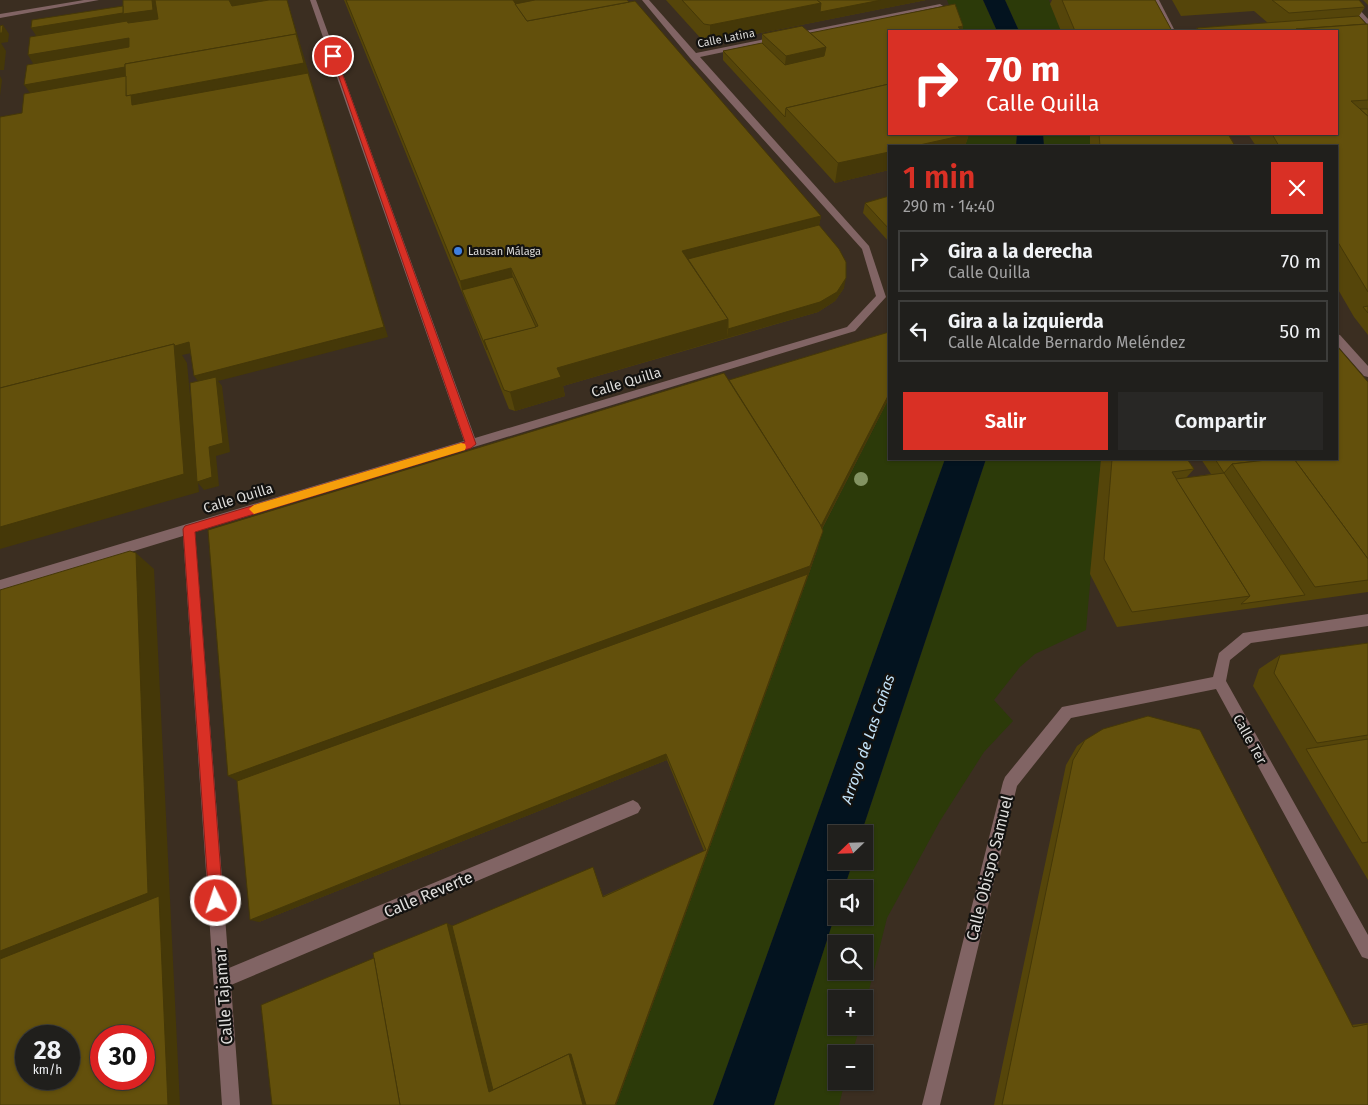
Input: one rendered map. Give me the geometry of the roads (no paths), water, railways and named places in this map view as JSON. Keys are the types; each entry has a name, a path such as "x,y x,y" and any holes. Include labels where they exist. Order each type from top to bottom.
{"street":[{"path":"0,16 96,0"},
{"path":"313,0 471,444"},
{"name":"Calle Quilla","path":"0,586 852,329 881,297 866,248 645,0"},
{"path":"1156,0 1171,30"},
{"path":"1347,0 1368,23"},
{"name":"Calle Latina","path":"693,56 940,6"},
{"path":"1338,339 1368,373"},
{"name":"Calle Tajamar","path":"189,529 231,1105"},
{"path":"1219,682 1224,657 1248,637 1368,620"},
{"name":"Calle Ter","path":"1219,682 1368,951"},
{"name":"Calle Obispo Samuel","path":"931,1105 1010,782 1067,712 1219,682"},
{"name":"Calle Reverte","path":"222,980 633,808"}],"water":[{"path":"983,0 1005,0 1019,30 997,30"},
{"path":"1017,135 1043,135 1044,145 1016,145"},
{"name":"Arroyo de Las Cañas","path":"945,460 986,460 864,825 828,825 828,870 850,870 847,880 828,880 828,925 832,925 774,1105 713,1105"}],"place":[{"name":"Lausan Málaga","path":"458,251"}]}
